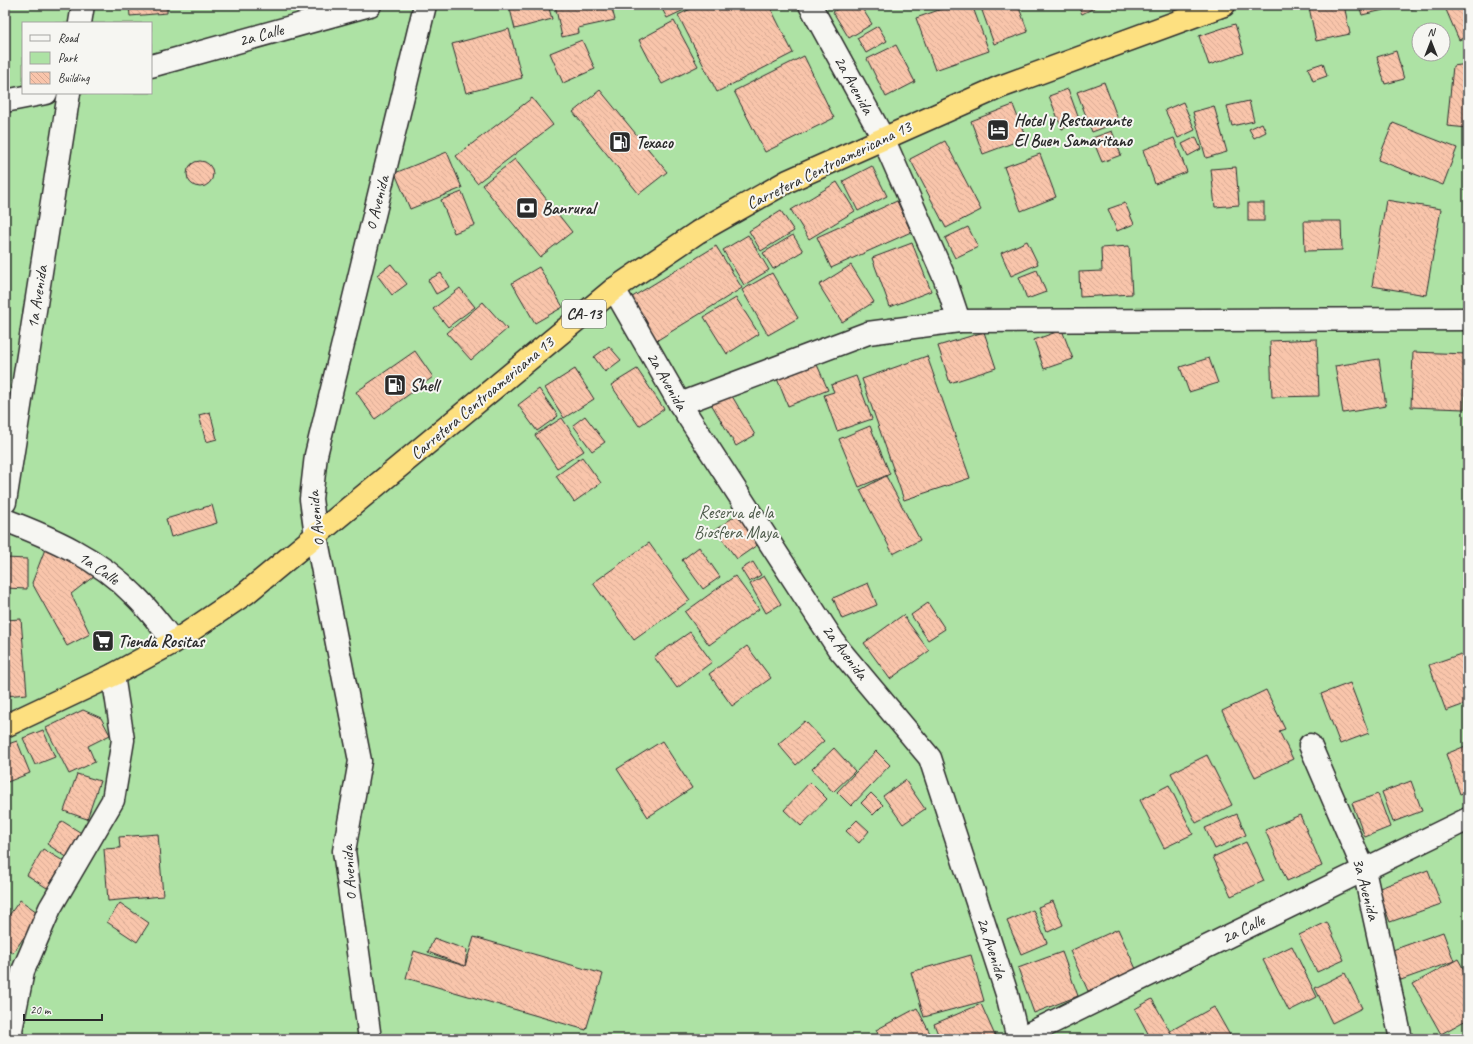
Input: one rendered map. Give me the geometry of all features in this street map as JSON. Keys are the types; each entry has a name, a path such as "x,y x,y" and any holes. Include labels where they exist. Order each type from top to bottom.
{"highway":[{"name":"Carretera Centroamericana 13","path":"5,726 113,675 174,642 245,594 614,289 698,232 788,181 1000,87 1224,5"}],"street":[{"path":"80,22 83,5"},
{"name":"2a Calle","path":"152,66 370,5"},
{"name":"0 Avenida","path":"370,1039 344,851 360,761 316,536 311,499 316,455 425,5"},
{"name":"2a Avenida","path":"810,5 883,138 945,279 959,321"},
{"path":"5,101 41,94"},
{"name":"1a Avenida","path":"5,502 69,94"},
{"name":"2a Avenida","path":"614,289 680,404 838,648 930,758 1007,994 1018,1039"},
{"path":"680,404 868,333 959,321 1468,318"},
{"name":"1a Calle","path":"5,520 47,537 85,556 114,576 135,595 174,642"},
{"path":"12,1039 11,1030 23,971 46,915 113,800 123,740 113,675"},
{"name":"3a Avenida","path":"1310,745 1364,870 1401,1039"},
{"name":"2a Calle","path":"1018,1039 1468,819"}],"green space":[{"name":"Reserva de la Biosfera Maya","path":"5,5 1468,5 1468,1039 5,1039"}],"building":[{"path":"129,5 167,5 167,13 130,16"},
{"path":"509,5 548,5 552,19 515,29"},
{"path":"555,5 577,5 578,8 591,5 611,5 615,20 578,28 579,33 562,37"},
{"path":"660,5 686,5 688,8 667,18"},
{"path":"699,5 769,5 793,53 717,92 678,15"},
{"path":"844,5 860,5 872,24 849,38 833,12"},
{"path":"953,5 972,5 989,51 935,70 916,18"},
{"path":"980,5 1018,5 1028,32 994,44"},
{"path":"1077,5 1100,5 1082,14"},
{"path":"1321,5 1344,5 1350,34 1316,41 1309,7"},
{"path":"1359,5 1391,5 1392,8 1362,15"},
{"path":"1410,5 1426,5 1411,9"},
{"path":"1444,5 1468,5 1468,36 1459,40"},
{"path":"674,21 698,66 662,84 639,40"},
{"path":"1235,24 1244,53 1209,65 1199,36"},
{"path":"878,26 887,41 866,53 857,38"},
{"path":"509,29 522,78 466,93 452,44"},
{"path":"582,40 595,69 563,83 550,53"},
{"path":"896,45 915,82 886,97 867,59"},
{"path":"1396,51 1404,79 1385,84 1377,57"},
{"path":"804,56 834,118 765,152 734,91"},
{"path":"1323,63 1327,76 1313,81 1308,68"},
{"path":"1468,64 1468,128 1447,126 1453,66"},
{"path":"1104,82 1119,122 1092,132 1077,92"},
{"path":"1068,89 1080,122 1062,129 1049,96"},
{"name":"Texaco","path":"600,90 667,172 639,194 573,112"},
{"path":"532,98 553,125 477,183 456,156"},
{"path":"1249,101 1254,121 1232,126 1227,106"},
{"path":"1183,102 1195,130 1178,138 1165,110"},
{"name":"Hotel y Restaurante El Buen Samaritano","path":"1013,105 1026,138 983,154 971,121"},
{"path":"1214,106 1227,152 1206,158 1193,112"},
{"path":"1262,123 1266,132 1254,138 1249,129"},
{"path":"1393,123 1457,148 1443,185 1378,160"},
{"path":"1112,131 1121,155 1102,162 1092,138"},
{"path":"1196,137 1201,149 1188,156 1182,144"},
{"path":"1174,138 1187,172 1155,184 1143,150"},
{"path":"945,141 981,210 946,228 910,159"},
{"path":"447,152 462,188 410,209 395,173"},
{"path":"1040,154 1056,197 1021,211 1004,167"},
{"name":"Banrural","path":"515,159 572,232 540,257 482,185"},
{"path":"200,161 209,165 213,174 209,183 200,187 191,183 187,174 191,165"},
{"path":"872,166 887,196 858,211 843,181"},
{"path":"1236,167 1239,205 1215,207 1211,169"},
{"path":"837,182 855,211 809,239 791,210"},
{"path":"462,192 475,225 454,233 441,200"},
{"path":"1386,200 1441,209 1426,295 1372,286"},
{"path":"897,201 911,232 831,268 817,237"},
{"path":"1125,203 1134,224 1117,231 1108,209"},
{"path":"1248,203 1264,203 1264,221 1248,221"},
{"path":"781,211 794,231 761,251 749,231"},
{"path":"1304,221 1341,221 1342,250 1305,251"},
{"path":"968,227 978,247 955,258 945,238"},
{"path":"748,235 769,270 744,285 723,250"},
{"path":"793,235 803,251 773,269 763,253"},
{"path":"1027,241 1038,264 1011,276 1001,253"},
{"path":"912,243 931,291 890,307 872,258"},
{"path":"716,246 742,288 656,341 629,299"},
{"path":"1129,246 1132,294 1080,297 1079,272 1102,271 1101,248"},
{"path":"391,264 407,284 392,295 377,275"},
{"path":"851,265 874,302 842,322 819,285"},
{"path":"539,267 563,307 535,323 512,283"},
{"path":"1037,270 1046,292 1027,299 1019,277"},
{"path":"441,273 449,287 436,294 428,280"},
{"path":"772,273 798,318 768,335 742,290"},
{"path":"460,288 475,307 448,327 433,309"},
{"path":"736,298 759,334 727,354 704,317"},
{"path":"483,302 507,329 471,360 447,333"},
{"path":"1062,330 1073,359 1044,369 1034,340"},
{"path":"984,332 996,368 950,383 938,346"},
{"path":"1317,339 1319,396 1272,397 1270,341"},
{"path":"609,346 621,360 605,372 594,357"},
{"name":"Shell","path":"415,351 433,377 375,419 356,392"},
{"path":"1413,352 1466,354 1464,409 1411,407"},
{"path":"927,356 970,478 904,500 862,379"},
{"path":"1209,358 1218,383 1189,392 1180,367"},
{"path":"1379,359 1386,406 1343,413 1335,366"},
{"path":"815,360 828,390 788,406 776,376"},
{"path":"575,369 594,399 564,418 545,388"},
{"path":"637,369 664,409 639,426 611,385"},
{"path":"856,376 872,419 837,431 824,395 834,392 831,385"},
{"path":"539,389 558,416 537,431 518,405"},
{"path":"729,391 755,435 736,446 710,402"},
{"path":"210,412 217,439 206,442 199,415"},
{"path":"585,416 605,442 592,451 573,425"},
{"path":"562,418 584,451 557,468 535,435"},
{"path":"870,426 890,474 859,487 839,439"},
{"path":"582,457 601,483 574,502 556,476"},
{"path":"886,476 920,540 893,554 860,490"},
{"path":"212,505 217,523 171,537 166,519"},
{"path":"738,514 760,543 737,559 715,530"},
{"path":"649,543 690,600 634,640 593,583"},
{"path":"47,544 103,569 71,594 90,634 67,646 32,583"},
{"path":"699,547 720,577 703,589 682,560"},
{"path":"5,558 27,559 27,589 5,588"},
{"path":"753,562 761,575 749,582 741,569"},
{"path":"735,576 759,609 709,645 685,612"},
{"path":"764,576 781,604 766,613 750,584"},
{"path":"868,583 877,605 842,619 833,598"},
{"path":"928,603 945,629 928,640 911,615"},
{"path":"903,615 929,651 890,679 864,643"},
{"path":"21,619 27,694 5,696 5,620"},
{"path":"690,632 712,662 677,688 654,657"},
{"path":"747,646 771,678 732,706 709,674"},
{"path":"1461,654 1468,674 1468,703 1446,711 1429,665"},
{"path":"1350,683 1369,733 1340,744 1321,694"},
{"path":"1266,690 1285,729 1279,731 1293,759 1255,777 1222,711"},
{"path":"83,710 101,718 110,735 88,746 95,762 69,774 46,728"},
{"path":"805,721 824,741 796,765 778,744"},
{"path":"43,730 55,757 35,765 23,738"},
{"path":"17,741 30,773 5,783 5,745"},
{"path":"662,741 692,788 648,817 617,769"},
{"path":"1468,745 1468,791 1460,794 1446,754"},
{"path":"834,748 855,771 833,792 812,769"},
{"path":"876,751 890,765 851,806 837,792"},
{"path":"1207,755 1232,805 1196,823 1171,773"},
{"path":"77,774 100,781 87,819 64,811"},
{"path":"905,780 925,809 903,824 883,796"},
{"path":"1411,781 1422,811 1393,822 1382,792"},
{"path":"810,782 827,799 801,826 784,810"},
{"path":"1169,785 1193,834 1164,848 1140,800"},
{"path":"871,793 883,805 873,815 861,803"},
{"path":"1378,794 1390,827 1365,837 1352,803"},
{"path":"1237,814 1246,835 1215,849 1205,828"},
{"path":"1300,815 1322,866 1287,881 1265,830"},
{"path":"857,820 869,831 859,843 846,831"},
{"path":"62,821 83,834 68,858 47,844"},
{"path":"158,834 163,896 108,901 104,849 120,848 119,837"},
{"path":"1246,842 1264,881 1231,896 1213,857"},
{"path":"43,849 65,862 47,888 27,875"},
{"path":"1428,870 1441,904 1390,922 1377,889"},
{"path":"20,900 40,914 13,953 5,947 5,921"},
{"path":"1053,901 1063,925 1048,932 1038,907"},
{"path":"120,903 149,923 137,942 107,922"},
{"path":"1033,910 1047,943 1021,954 1007,921"},
{"path":"1327,922 1344,960 1317,972 1299,935"},
{"path":"1118,929 1136,969 1088,991 1070,951"},
{"path":"1443,932 1454,961 1401,980 1390,951"},
{"path":"474,937 603,974 586,1030 406,978 414,951 465,966"},
{"path":"434,938 467,950 465,966 428,952"},
{"path":"1292,946 1317,997 1289,1011 1263,960"},
{"path":"1062,952 1078,996 1034,1013 1018,968"},
{"path":"971,955 984,1001 924,1017 911,972"},
{"path":"1458,959 1468,977 1468,1019 1441,1034 1413,984"},
{"path":"1345,973 1362,1008 1332,1023 1315,988"},
{"path":"1152,999 1173,1037 1169,1039 1151,1039 1135,1009"},
{"path":"981,1004 996,1038 940,1039 934,1024"},
{"path":"1214,1007 1232,1039 1175,1039 1170,1031"},
{"path":"917,1008 933,1039 881,1039 876,1030"}],"place":[{"name":"Hotel y Restaurante El Buen Samaritano","path":"998,130"},
{"name":"Texaco","path":"620,142"},
{"name":"Banrural","path":"527,208"},
{"name":"Shell","path":"395,385"},
{"name":"Tienda Rositas","path":"103,641"}]}
